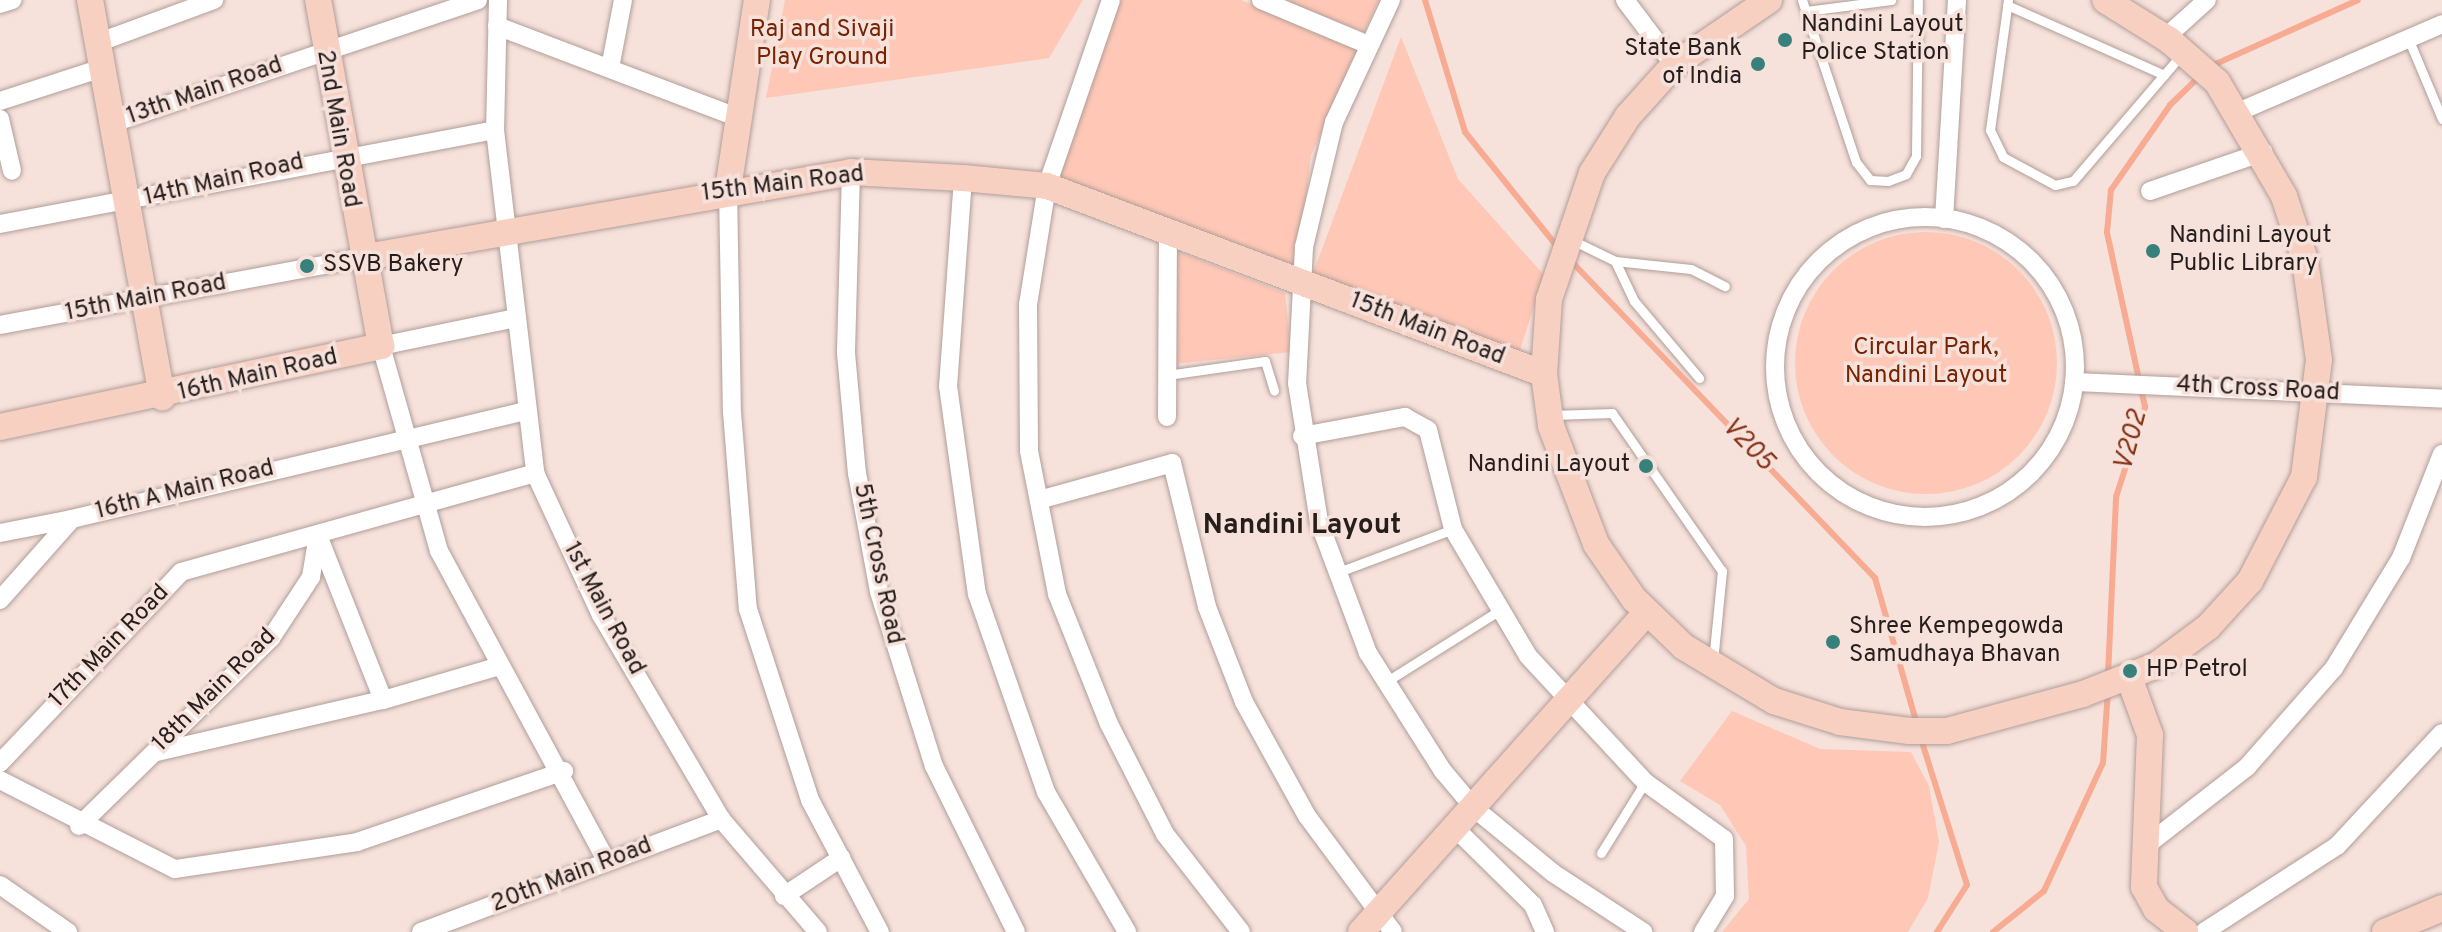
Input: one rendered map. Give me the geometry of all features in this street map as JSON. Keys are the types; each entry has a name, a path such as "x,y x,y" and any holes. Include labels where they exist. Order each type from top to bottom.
{"street":[{"path":"0,4 12,0"},
{"path":"90,0 162,398"},
{"path":"0,101 214,0"},
{"name":"2nd Main Road","path":"318,0 323,52 360,258 381,346"},
{"name":"13th Main Road","path":"113,123 478,0"},
{"name":"1st Main Road","path":"498,0 495,130 505,237 535,473 601,615 721,819 818,932"},
{"path":"610,68 622,0"},
{"path":"757,0 728,189 732,412 748,609 810,800 880,932"},
{"path":"1111,0 1047,186 1028,305 1029,451 1057,594 1109,724 1165,834 1241,932"},
{"path":"1261,0 1366,44"},
{"path":"1625,0 1674,65"},
{"path":"1769,0 1674,65 1609,144 1555,268 1544,374 1550,415 1581,516 1647,612 1712,668 1806,713 1909,731 1947,731 2124,682 2208,627 2268,555 2304,477 2318,393 2305,260 2263,152 2217,82 2181,50 2105,0"},
{"path":"1944,219 1957,0"},
{"path":"2181,50 2207,0"},
{"path":"1389,3 1366,44 1321,163 1301,282 1302,436 1335,573 1384,683 1474,808 1643,932"},
{"path":"2238,112 2442,24"},
{"path":"497,26 739,118"},
{"path":"0,119 12,171"},
{"name":"14th Main Road","path":"0,224 127,203 342,155 495,130"},
{"path":"2150,191 2263,152"},
{"name":"15th Main Road","path":"0,325 144,303 360,258 505,237 728,189 851,172 1047,186 1544,374"},
{"name":"5th Cross Road","path":"851,172 846,353 873,563 934,766 1016,932"},
{"path":"963,178 948,386 977,594 1046,792 1127,932"},
{"path":"1944,219 2011,243 2043,272 2064,308 2074,382 2060,435 2033,473 1996,500 1952,515 1906,517 1862,504 1824,479 1795,444 1778,401 1775,356 1786,311 1809,272 1844,241 1886,222 1944,219"},
{"path":"1167,417 1164,376 1168,232"},
{"name":"16th Main Road","path":"0,427 162,398 381,346 516,318"},
{"path":"381,346 422,509 499,666 564,771 607,862"},
{"name":"4th Cross Road","path":"2074,382 2442,399"},
{"name":"16th A Main Road","path":"0,600 72,519 527,411"},
{"path":"1302,436 1405,417 1428,430 1453,529 1500,610 1567,702 1645,782 1724,839 1725,896 1703,932"},
{"path":"2143,848 2247,767 2334,668 2401,558 2442,454"},
{"path":"1039,500 1172,463 1207,607 1244,702 1307,816 1378,926 1456,829 1647,612"},
{"name":"17th Main Road","path":"0,763 181,572 422,509 535,473"},
{"path":"0,533 72,519"},
{"path":"318,535 383,700"},
{"name":"18th Main Road","path":"79,826 154,753 298,602 318,535"},
{"path":"154,753 383,700 499,666"},
{"path":"2124,682 2150,735 2143,848 2144,887 2184,931 2337,846 2442,733"},
{"path":"0,780 79,826 175,869 189,869 357,842 564,771"},
{"name":"20th Main Road","path":"421,932 721,819"},
{"path":"1456,829 1533,905 1545,932"},
{"path":"784,896 841,858"},
{"path":"0,885 68,932"},
{"path":"2415,921 2442,896"},
{"path":"2385,932 2442,908"}],"lane":[{"path":"1802,0 1856,162 1870,180 1888,181 1906,174 1916,156 1918,0"},
{"path":"1806,11 1891,0"},
{"path":"2164,75 2008,2 1990,130 2003,157 2021,170 2055,185 2073,181 2164,75 2181,50"},
{"path":"2408,38 2442,119"},
{"path":"1568,236 1615,261 1691,269 1725,286"},
{"path":"1615,261 1634,301 1699,378"},
{"path":"1164,376 1265,361 1274,391"},
{"path":"1550,415 1612,413 1722,571 1712,668"},
{"path":"1335,573 1453,529"},
{"path":"1384,683 1500,610"},
{"path":"1601,853 1645,782"}],"green space":[{"name":"Raj and Sivaji Play Ground","path":"785,0 1083,0 1049,58 766,98"},
{"path":"1118,0 1241,0 1360,50 1311,155 1296,285 1052,181"},
{"path":"1282,0 1379,0 1364,32"},
{"path":"1401,37 1458,179 1544,275 1519,353 1309,284"},
{"name":"Circular Park, Nandini Layout","path":"1926,232 1976,242 1999,254 2019,270 2035,290 2047,313 2057,363 2047,413 2035,436 2019,456 1999,472 1976,484 1926,494 1876,484 1853,472 1833,456 1817,436 1805,413 1795,363 1805,313 1817,290 1833,270 1853,254 1876,242"},
{"path":"1177,251 1285,293 1291,352 1173,364"},
{"path":"1732,711 1820,749 1911,752 1929,786 1939,842 1928,898 1908,932 1722,932 1749,899 1746,846 1720,805 1680,781"}],"waterway":[{"name":"V205","path":"1425,0 1465,132 1559,249"},
{"name":"V202","path":"2209,67 2358,0"},
{"name":"V202","path":"2108,675 2116,497 2145,407 2107,232 2111,190 2170,105 2201,75"},
{"name":"V205","path":"1570,260 1875,578 1917,724"},
{"name":"V202","path":"1993,932 2044,891 2103,763 2108,690"},
{"name":"V205","path":"1921,739 1967,885 1937,932"}],"place":[{"name":"Nandini Layout Police Station","path":"1785,40"},
{"name":"State Bank of India","path":"1758,64"},
{"name":"Nandini Layout Public Library","path":"2153,251"},
{"name":"SSVB Bakery","path":"307,266"},
{"name":"Nandini Layout","path":"1646,466"},
{"name":"Shree Kempegowda Samudhaya Bhavan","path":"1833,642"},
{"name":"HP Petrol","path":"2130,671"}],"district":[{"name":"Nandini Layout","path":"1302,526"}]}
